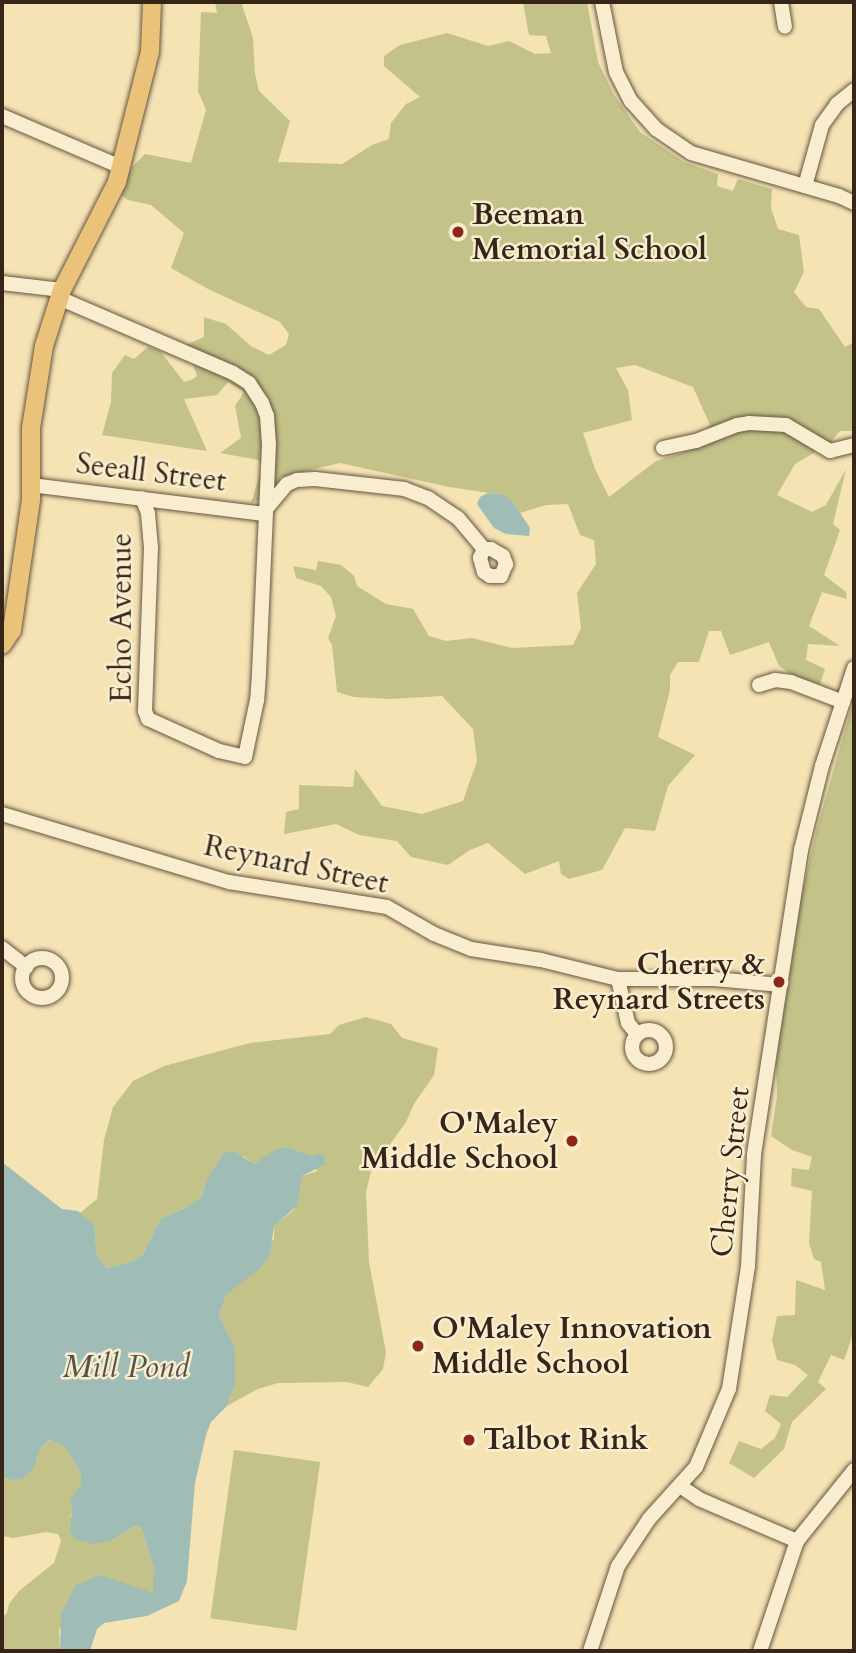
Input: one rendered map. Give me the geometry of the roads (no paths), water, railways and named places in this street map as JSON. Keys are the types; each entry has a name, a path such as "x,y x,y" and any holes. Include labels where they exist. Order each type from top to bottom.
{"main road":[{"path":"2,645 12,630 32,485 31,428 51,318 117,182 150,52 152,2"}],"street":[{"path":"602,2 616,72 631,101 656,129 691,153 839,196 854,204"},
{"path":"781,2 785,27"},
{"path":"805,186 822,125 837,104 854,89"},
{"path":"2,116 121,166"},
{"path":"2,283 61,294 233,373 249,383 267,416 268,460 264,514"},
{"path":"663,448 696,441 727,428 749,423 786,425 830,451 854,445"},
{"path":"264,514 278,493 297,480 404,489 445,508 473,533 484,549"},
{"name":"Seeall Street","path":"32,485 264,514"},
{"name":"Echo Avenue","path":"142,498 148,513 151,548 145,711 148,719 219,751 245,757 257,700 264,514"},
{"name":"Cherry Street","path":"590,1651 618,1566 649,1519 680,1486 705,1452 734,1367 748,1266 754,1154 811,804 854,668"},
{"path":"759,685 775,680 791,682 843,702"},
{"name":"Reynard Street","path":"2,814 229,882 371,902 387,907 434,934 471,949 541,960 618,979 714,978 781,985"},
{"path":"2,948 26,967"},
{"path":"618,979 628,1023 637,1034"},
{"path":"760,1651 797,1541 854,1470"},
{"path":"680,1486 699,1500 797,1541"}],"water":[{"path":"488,493 504,495 513,502 530,528 529,536 506,534 494,528 477,504 480,497"},
{"name":"Mill Pond","path":"285,1147 313,1156 322,1153 326,1164 302,1176 297,1206 274,1226 270,1255 258,1270 226,1295 219,1315 235,1349 235,1385 227,1406 211,1422 206,1435 195,1483 187,1581 179,1601 147,1616 104,1623 97,1629 90,1651 60,1651 61,1614 75,1586 100,1575 153,1593 154,1568 141,1527 135,1526 112,1540 94,1544 76,1540 70,1532 70,1499 81,1484 81,1473 64,1446 49,1440 40,1449 35,1466 23,1479 11,1480 2,1477 2,1162 62,1209 78,1211 94,1225 97,1256 107,1268 135,1260 143,1254 160,1219 187,1207 201,1197 207,1179 224,1153 234,1151 254,1164 275,1150"}],"place":[{"name":"Beeman Memorial School","path":"458,232"},
{"name":"Cherry & Reynard Streets","path":"779,982"},
{"name":"O'Maley Middle School","path":"572,1141"},
{"name":"O'Maley Innovation Middle School","path":"418,1346"},
{"name":"Talbot Rink","path":"469,1440"}]}
